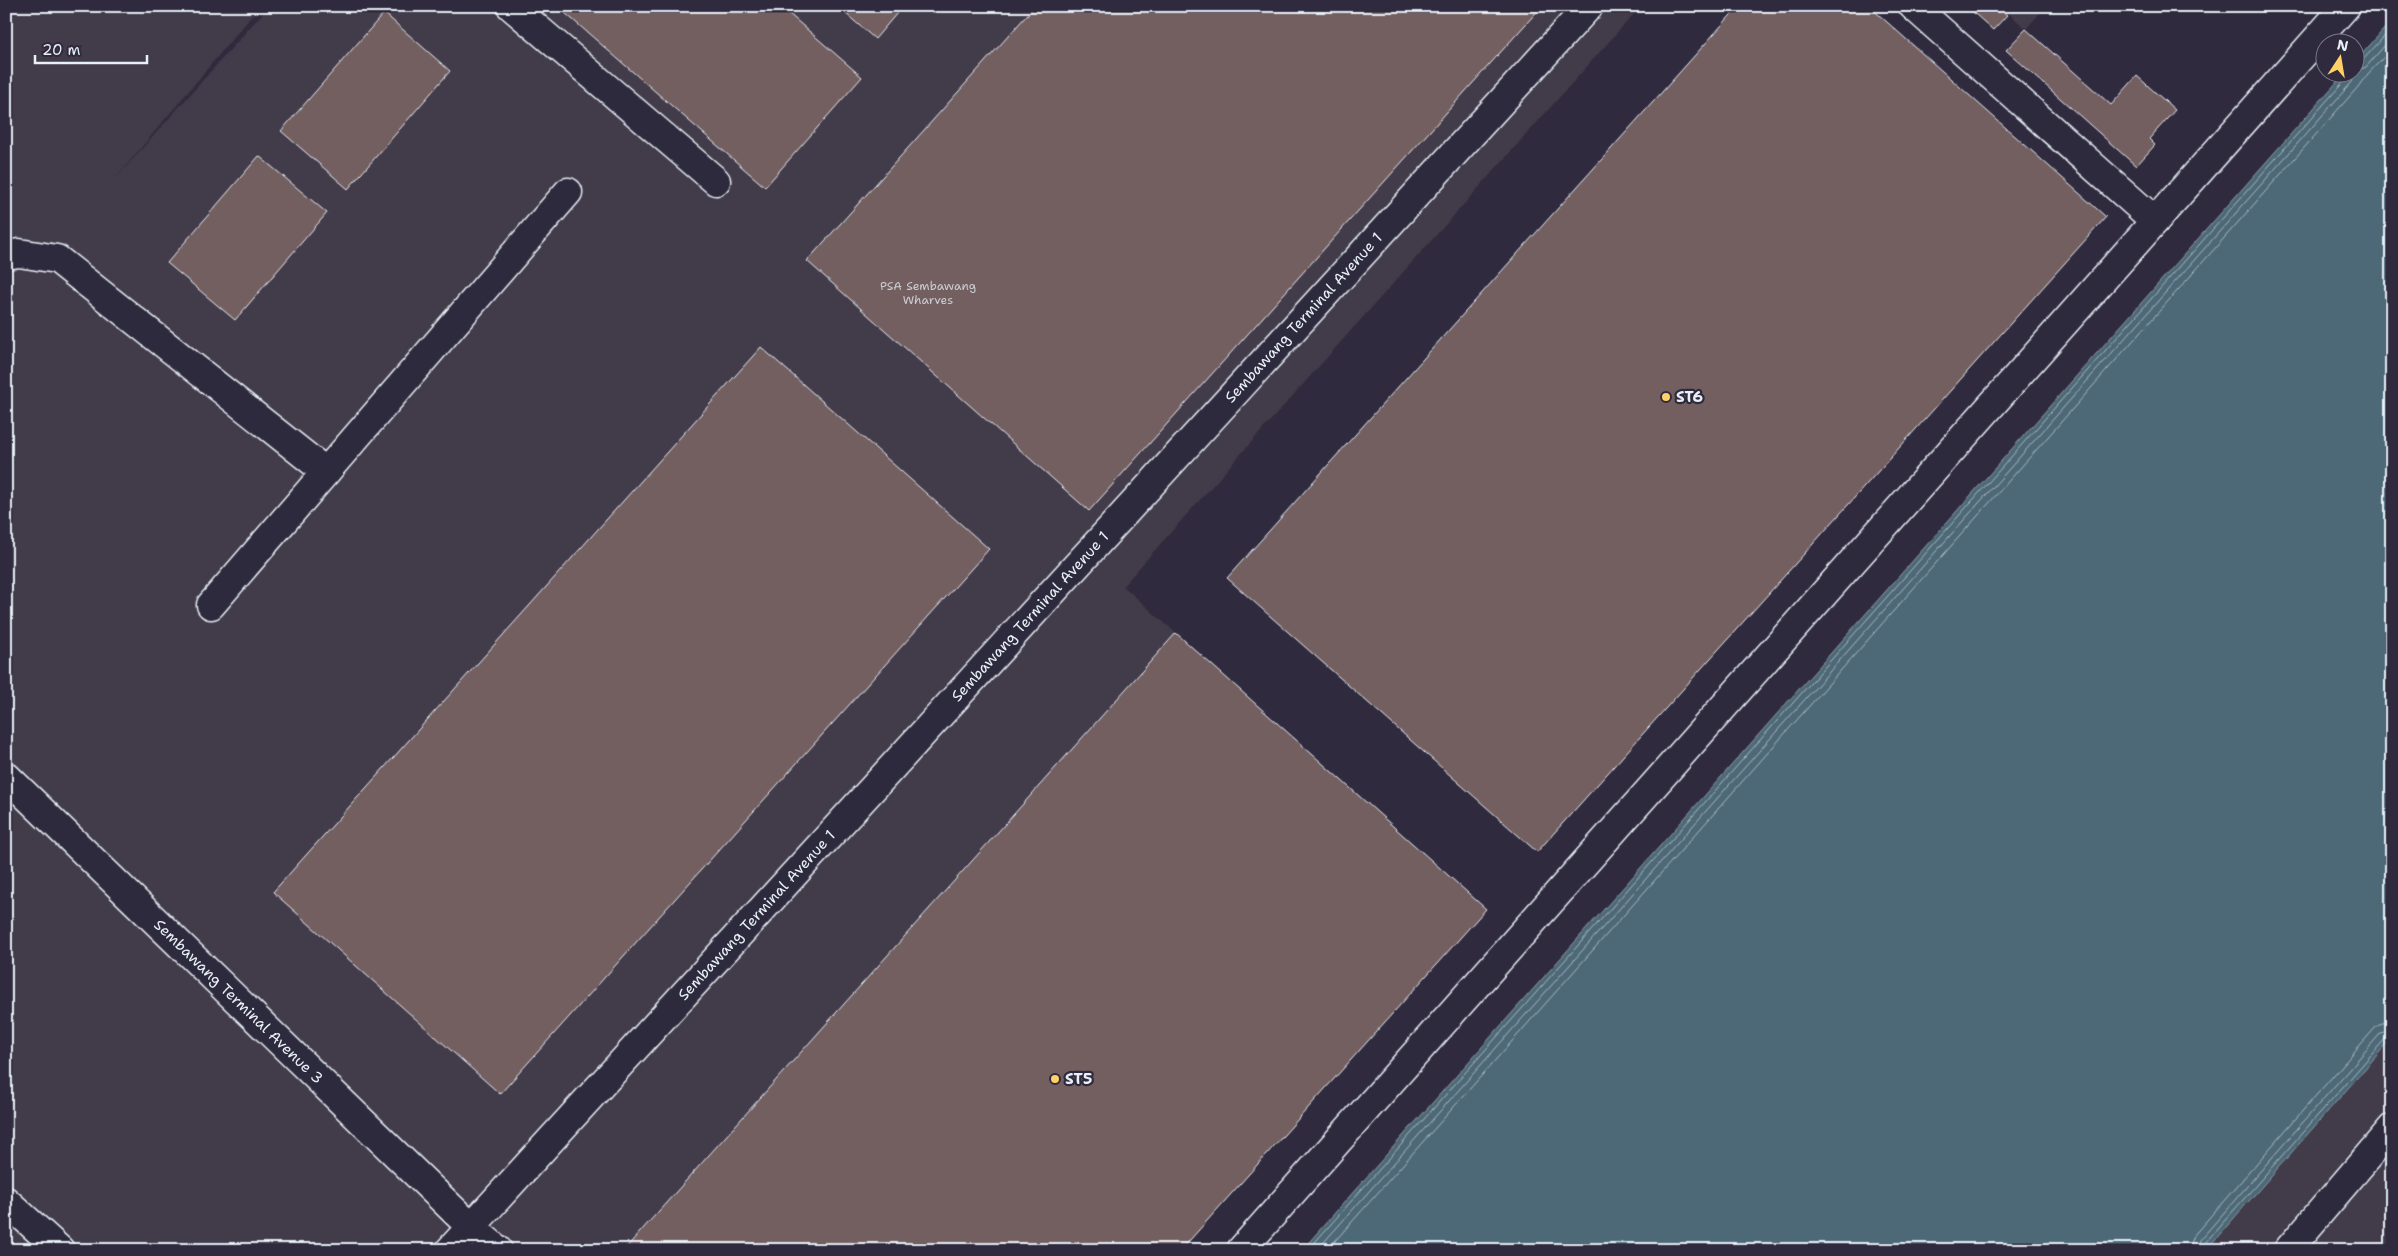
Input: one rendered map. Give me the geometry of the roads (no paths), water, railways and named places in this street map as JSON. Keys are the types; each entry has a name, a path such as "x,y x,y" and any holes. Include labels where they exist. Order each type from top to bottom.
{"lane":[{"path":"511,6 716,181"},
{"name":"Sembawang Terminal Avenue 1","path":"450,1250 1589,6"},
{"path":"1913,6 2155,221"},
{"path":"1241,1250 2346,6"},
{"path":"211,605 568,192"},
{"path":"6,255 19,253 58,259 326,472"},
{"name":"Sembawang Terminal Avenue 3","path":"6,776 498,1250"},
{"path":"2288,1250 2392,1128"},
{"path":"6,1201 60,1250"}],"water":[{"path":"2392,20 2392,1038 2206,1250 1302,1250 2337,82 2366,82 2366,50"}],"place":[{"name":"ST6","path":"1666,397"},
{"name":"ST5","path":"1055,1079"}]}
